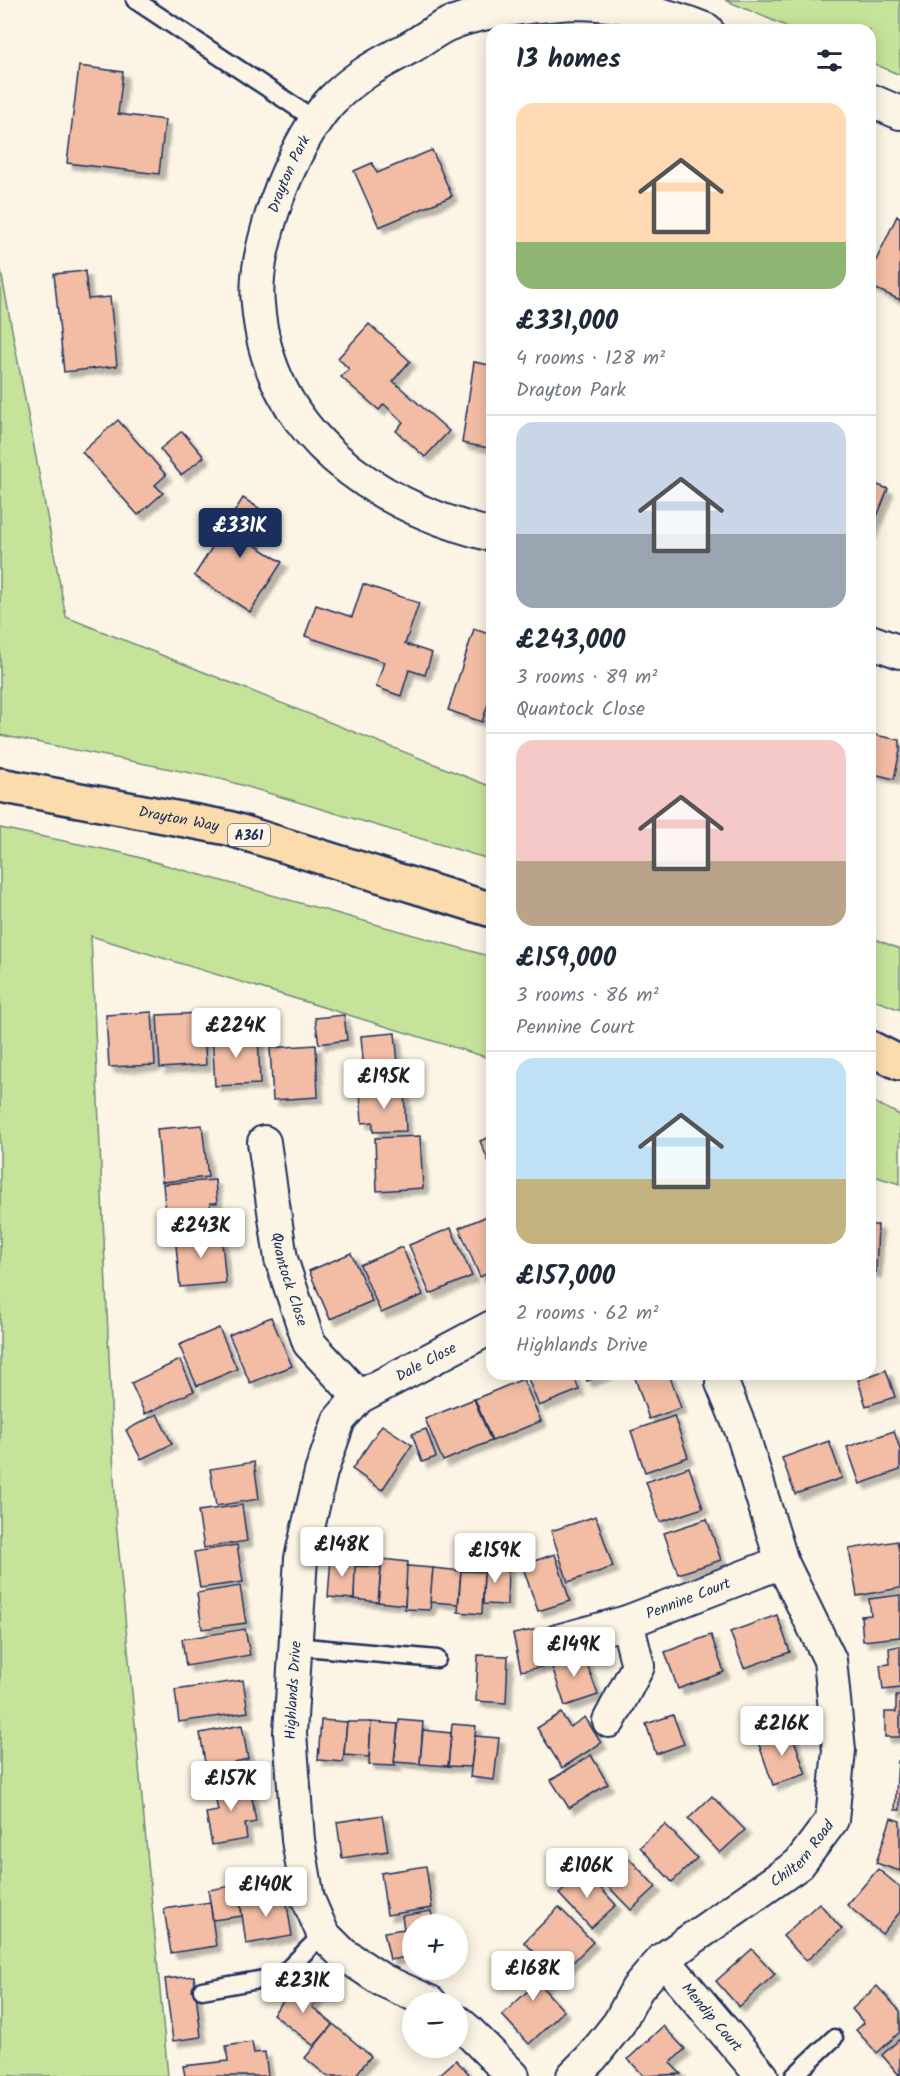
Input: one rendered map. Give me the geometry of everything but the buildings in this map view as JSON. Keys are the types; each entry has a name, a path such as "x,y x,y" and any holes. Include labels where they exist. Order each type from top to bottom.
{"main road":[{"name":"Drayton Way","path":"0,785 228,828 486,908"},
{"path":"876,1051 900,1064"}],"street":[{"name":"Drayton Park","path":"486,534 461,528 394,498 346,468 309,433 281,391 264,349 257,302 262,248 276,201 303,142 331,101 368,69 447,25 500,10 576,3 628,7 693,24"},
{"path":"876,103 900,113"},
{"path":"876,643 900,652"},
{"name":"Quantock Close","path":"264,1142 281,1259 309,1343 359,1397"},
{"name":"Dale Close","path":"359,1397 486,1330"},
{"name":"Chiltern Road","path":"573,2076 619,2024 637,1989 663,1959 799,1864 832,1820 839,1750 830,1660 782,1562 742,1432 722,1383"},
{"name":"Highlands Drive","path":"359,1397 339,1420 321,1472 301,1558 290,1733 298,1840 308,1899 323,1934 343,1954 372,1973 410,1992"},
{"name":"Pennine Court","path":"557,1641 627,1622 782,1562"},
{"path":"609,1721 638,1666 627,1622"},
{"name":"Mendip Court","path":"663,1959 762,2076"},
{"path":"468,2030 513,2076"}],"lane":[{"path":"135,0 317,121"},
{"path":"294,1646 437,1659"},
{"path":"202,1990 281,1976 323,1934"},
{"path":"794,2076 834,2038"}],"green space":[{"path":"725,0 900,0 900,75 876,65 876,24 781,24"},
{"path":"0,266 66,617 486,785 486,858 221,779 0,735"},
{"path":"0,828 123,853 486,955 486,1057 91,936 116,1521 168,2076 0,2076"},
{"path":"876,939 900,949 900,1010 876,1000"},
{"path":"876,1103 900,1115 900,1184 876,1177"}]}
